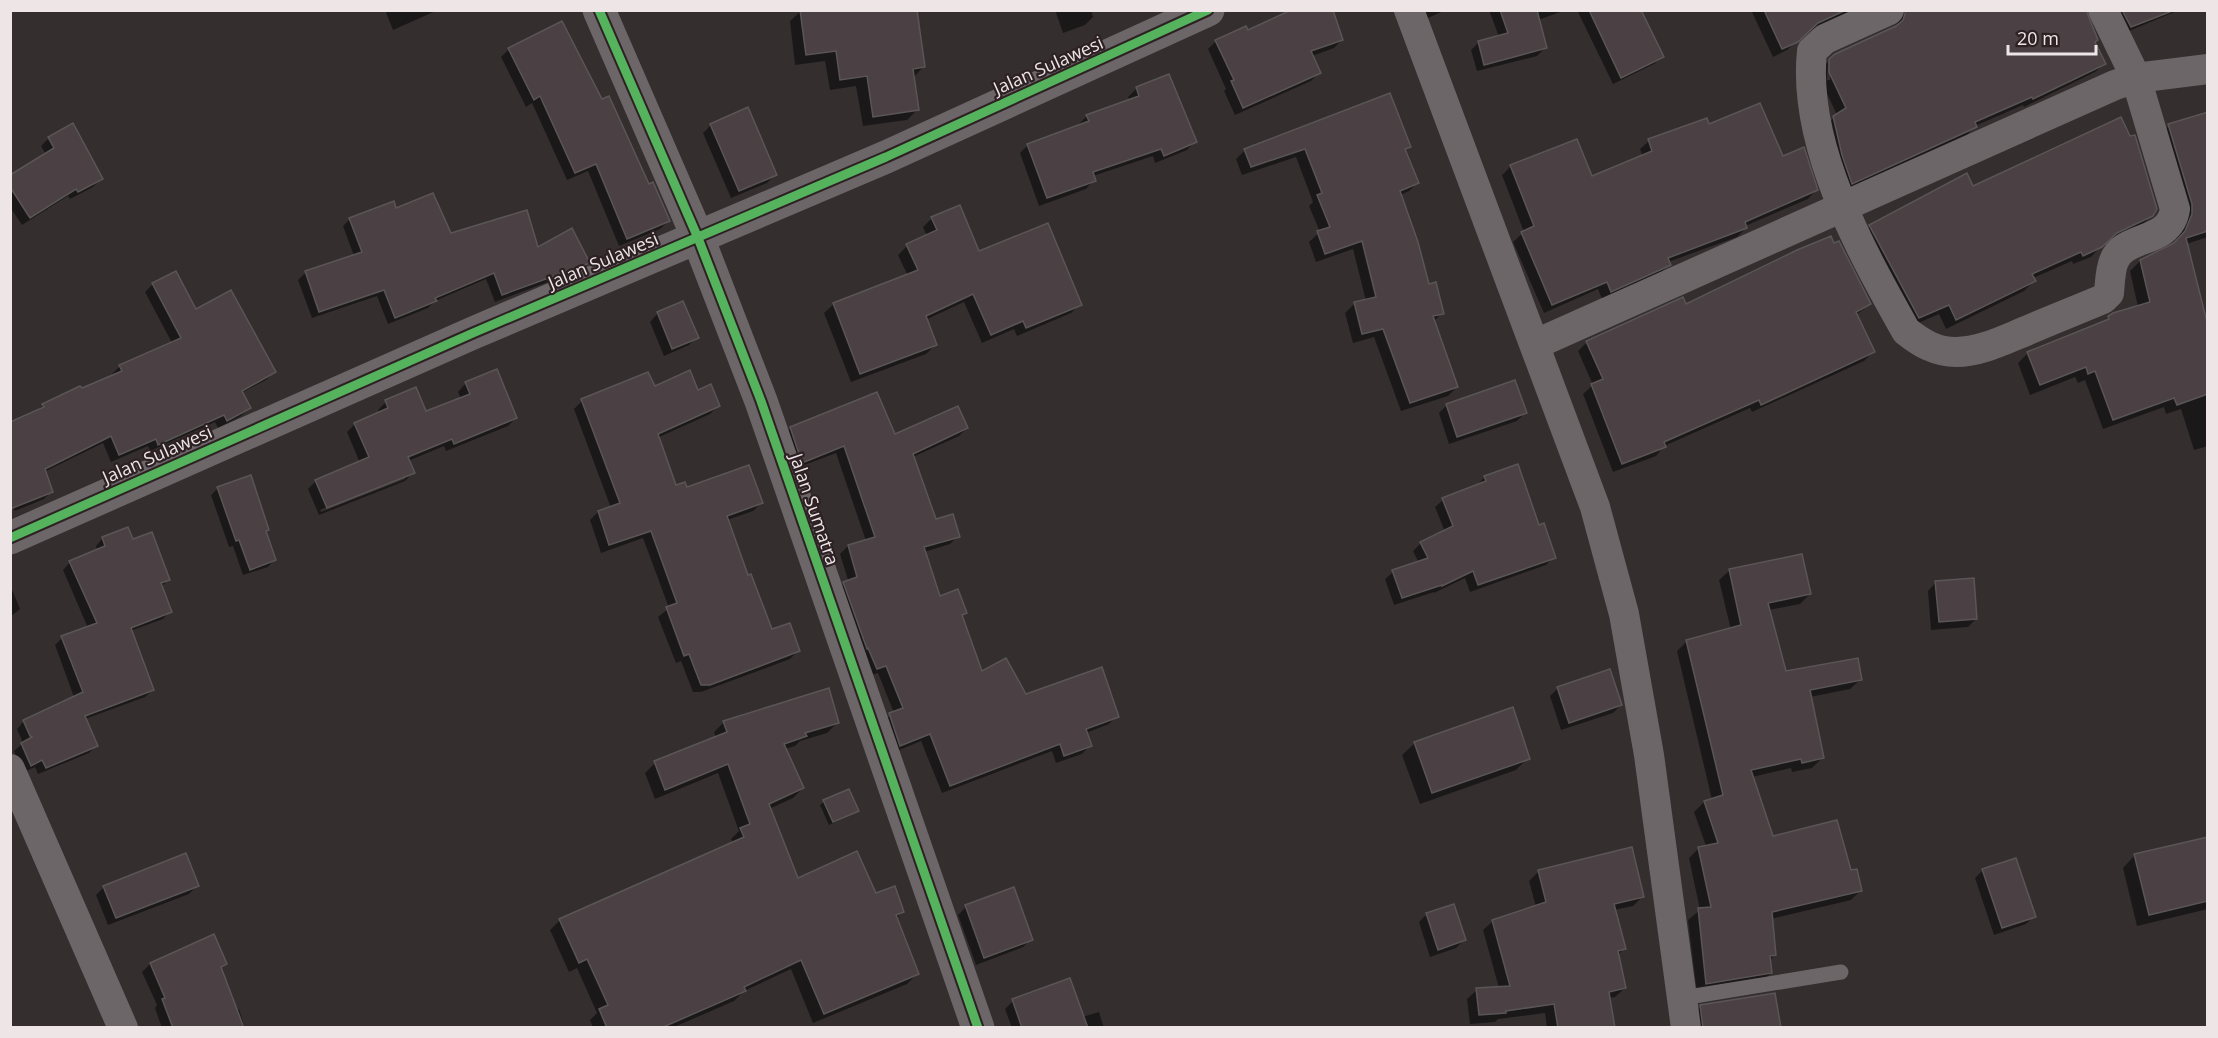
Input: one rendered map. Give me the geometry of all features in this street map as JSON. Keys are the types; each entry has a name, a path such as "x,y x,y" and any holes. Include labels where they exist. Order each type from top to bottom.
{"street":[{"name":"Jalan Sumatra","path":"598,10 698,238 760,402 978,1028"},
{"name":"Jalan Sulawesi","path":"10,538 473,333 886,157 1208,10"},
{"path":"1409,10 1536,344 1595,507 1624,614 1649,755 1686,1028"},
{"path":"1889,10 1825,39 1812,51 1810,75 1816,128 1842,207 1906,331 1921,343 1940,350 1955,352 1994,344 2103,299 2109,293 2113,261 2120,252 2164,230 2174,218 2175,208 2136,78 2103,10"},
{"path":"1536,344 2115,85 2136,78 2208,69"},
{"path":"10,769 123,1028"}],"lane":[{"path":"1682,998 1841,972"}],"building":[{"path":"800,10 917,10 925,67 913,69 919,110 873,117 867,76 840,80 836,51 806,55"},
{"path":"1291,10 1333,10 1343,40 1311,51 1321,73 1243,108 1231,81 1234,80 1215,40 1246,26 1248,30"},
{"path":"1500,10 1537,10 1547,48 1484,65 1478,41 1508,33"},
{"path":"1589,10 1641,10 1664,57 1621,78"},
{"path":"1764,10 1846,10 1818,23 1798,42 1782,49"},
{"path":"1906,10 2086,10 2098,40 2095,42 2106,64 2033,99 2032,97 1975,122 1977,127 1852,184 1842,155 1833,116 1846,108 1829,72 1829,59 1835,54 1896,26 1903,20"},
{"path":"2122,10 2170,10 2170,12 2131,27"},
{"path":"562,21 602,99 609,96 649,184 653,182 670,221 627,239 596,164 575,173 540,96 534,100 508,48"},
{"path":"1169,74 1197,142 1164,156 1161,149 1093,172 1096,181 1047,198 1027,144 1089,121 1086,115 1139,96 1136,87"},
{"path":"1390,93 1411,147 1405,149 1419,183 1400,191 1418,242 1429,284 1436,282 1444,314 1433,316 1458,387 1410,403 1383,329 1362,334 1354,302 1376,297 1362,241 1325,254 1317,231 1330,227 1317,195 1322,193 1305,149 1251,167 1244,149"},
{"path":"1760,103 1783,156 1804,147 1818,190 1745,222 1747,228 1668,258 1671,265 1611,292 1607,282 1552,305 1521,232 1534,226 1510,165 1577,139 1592,176 1652,151 1648,139 1707,118 1709,124"},
{"path":"748,107 777,175 739,191 710,124"},
{"path":"2208,112 2208,231 2186,238 2208,326 2208,394 2177,405 2174,398 2113,420 2095,371 2088,374 2086,367 2040,385 2027,352 2109,319 2108,316 2113,313 2150,302 2140,260 2174,243 2185,231 2192,214 2192,204 2168,124"},
{"path":"2121,117 2130,136 2135,135 2157,209 2153,216 2117,233 2102,247 2083,256 2081,252 2032,274 2036,281 1956,320 1949,305 1919,318 1869,225 1967,173 1973,186"},
{"path":"73,123 103,179 78,192 76,189 30,218 10,187 10,175 54,148 48,137"},
{"path":"433,193 451,233 527,210 538,247 572,228 590,263 502,295 494,273 435,298 437,301 395,318 384,290 319,312 305,271 362,252 349,218 394,201 396,208"},
{"path":"960,205 979,251 1048,223 1082,305 1026,328 1023,321 991,335 973,294 926,316 937,345 860,374 833,303 918,270 906,244 937,230 931,217"},
{"path":"1831,236 1834,243 1839,241 1871,304 1856,312 1875,352 1761,405 1759,400 1664,442 1666,447 1622,464 1591,384 1603,379 1586,341 1683,297 1686,304"},
{"path":"176,271 196,309 231,290 276,372 242,391 251,408 227,421 224,415 158,445 156,439 119,455 111,436 45,469 53,492 10,509 10,422 44,407 42,404 80,386 82,388 122,371 119,365 181,338 152,283"},
{"path":"683,301 699,338 672,349 657,312"},
{"path":"497,369 517,418 454,444 452,439 408,457 415,473 327,508 315,480 369,457 354,423 388,408 385,400 416,387 426,411 470,394 465,382"},
{"path":"690,370 698,390 711,384 720,406 658,434 676,485 685,482 687,487 749,465 763,503 727,516 748,575 751,574 772,629 790,623 800,651 710,685 701,685 689,654 684,656 666,607 677,603 651,531 609,545 598,511 620,503 581,399 648,372 655,386"},
{"path":"1515,380 1527,413 1457,437 1446,404"},
{"path":"877,392 895,434 958,406 968,428 913,454 936,519 953,514 960,537 924,547 940,596 958,589 967,613 962,615 982,671 1006,658 1026,694 1102,667 1119,717 1086,729 1092,746 1064,756 1060,744 950,786 930,734 900,746 889,713 903,708 886,666 877,669 867,649 843,582 857,577 848,545 875,537 844,446 802,463 790,427"},
{"path":"1518,464 1539,525 1544,523 1556,558 1478,585 1473,571 1442,586 1402,598 1392,570 1428,558 1420,542 1453,526 1442,498 1486,481 1484,476"},
{"path":"251,475 276,560 250,570 239,540 236,541 217,487"},
{"path":"128,527 133,539 152,532 170,580 161,583 172,612 131,628 154,690 85,716 98,746 46,768 42,760 31,766 21,743 32,737 23,720 83,692 61,636 97,623 69,561 105,546 102,537"},
{"path":"1802,554 1811,594 1768,603 1786,671 1858,658 1862,680 1810,690 1824,758 1802,763 1801,759 1751,770 1773,836 1837,820 1851,870 1857,869 1862,891 1772,912 1776,955 1770,956 1772,973 1706,984 1698,908 1711,907 1698,847 1718,843 1704,801 1723,795 1686,640 1741,625 1729,569"},
{"path":"1974,578 1977,619 1939,622 1935,581"},
{"path":"1610,669 1622,705 1569,723 1557,687"},
{"path":"829,688 839,723 805,733 807,736 784,744 804,788 769,804 798,878 857,851 876,893 895,886 904,912 896,915 919,974 824,1014 801,960 744,987 746,991 661,1028 607,1028 599,1009 608,1005 587,959 579,963 559,919 744,837 740,828 750,824 728,764 665,790 654,761 727,732 723,721"},
{"path":"1513,707 1530,759 1432,793 1414,742"},
{"path":"849,789 859,811 833,822 823,800"},
{"path":"2208,837 2208,901 2149,915 2134,854"},
{"path":"1632,847 1644,897 1614,904 1626,949 1618,951 1626,988 1609,992 1615,1028 1558,1028 1554,1004 1506,1011 1506,1013 1479,1015 1476,988 1510,986 1492,920 1546,902 1538,870"},
{"path":"186,853 199,886 116,918 103,886"},
{"path":"2016,858 2036,917 2002,928 1982,869"},
{"path":"1014,887 1033,940 984,958 965,905"},
{"path":"1454,904 1466,940 1438,950 1426,913"},
{"path":"214,934 227,964 221,967 244,1028 173,1028 162,999 165,998 150,963"},
{"path":"1070,978 1088,1028 1022,1028 1012,999"},
{"path":"1775,993 1781,1028 1703,1028 1700,1005"}],"cycle path":[{"path":"599,10 698,238 761,401 978,1028"},
{"path":"10,538 473,333 886,157 1208,10"}]}
